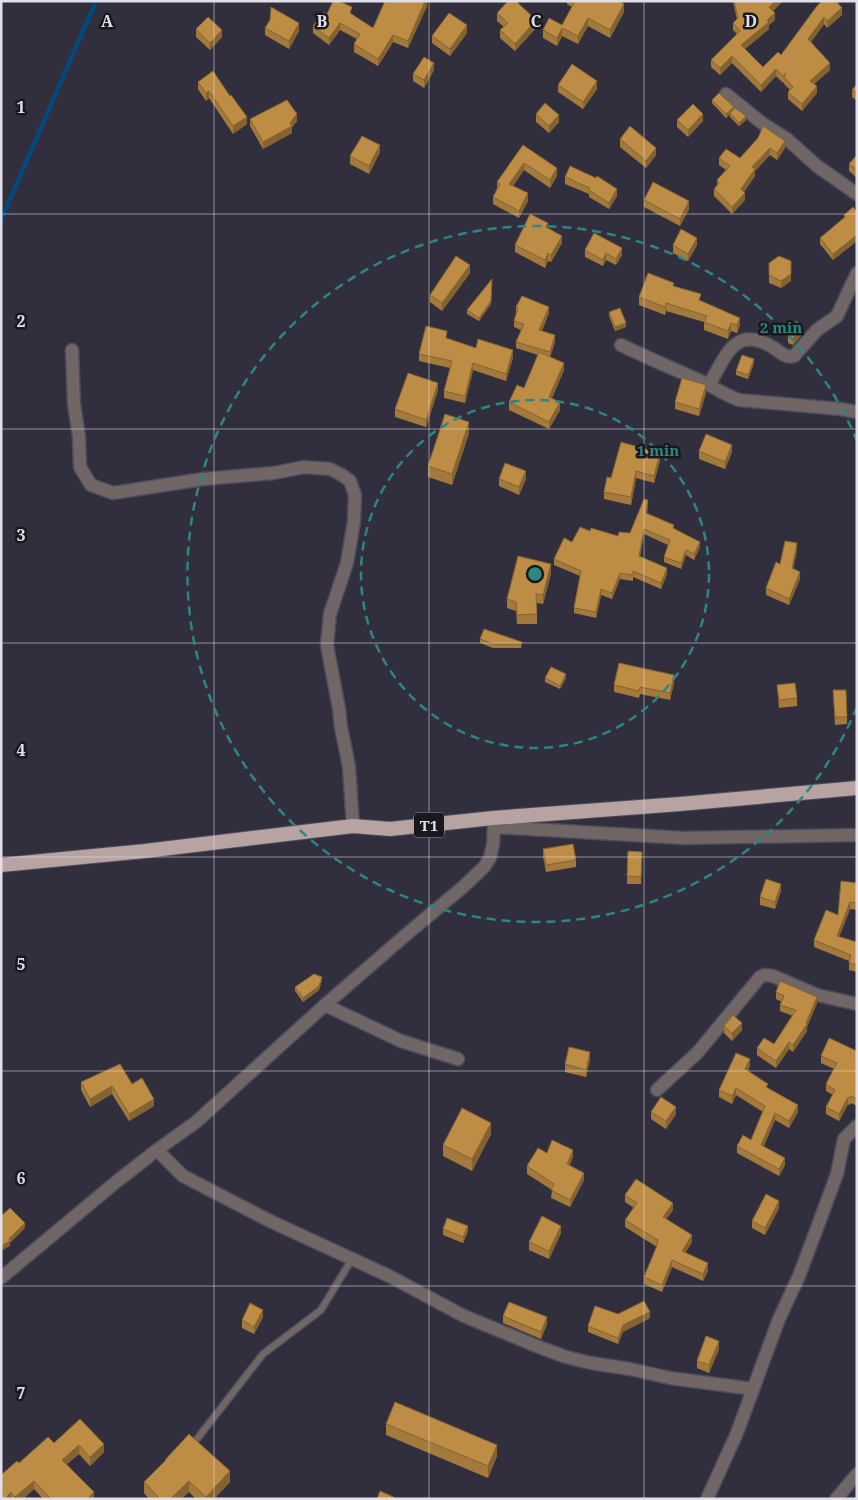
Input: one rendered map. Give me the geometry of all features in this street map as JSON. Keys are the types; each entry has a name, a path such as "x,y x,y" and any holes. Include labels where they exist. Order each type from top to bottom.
{"highway":[{"name":"T1","path":"1,865 353,826 390,829 493,822 857,788"}],"street":[{"path":"726,94 762,123 788,139 816,166 857,194"},
{"path":"709,386 730,350 739,340 760,341 787,356 794,356 817,330 837,316 857,273"},
{"path":"622,345 739,400 857,412"},
{"path":"72,350 74,404 80,467 91,485 113,493 203,479 274,473 304,468 330,469 342,475 350,482 355,495 354,521 347,563 330,614 327,645 339,709 340,727 349,767 353,826"},
{"path":"1,1278 116,1182 196,1122 325,1005 464,887 484,867 490,858 493,845 493,822 684,838 857,835"},
{"path":"657,1090 698,1052 760,976 773,976 817,995 857,1004"},
{"path":"325,1005 400,1041 458,1059"},
{"path":"707,1499 737,1433 817,1228 837,1174 844,1139 857,1126"},
{"path":"157,1150 183,1176 270,1221 389,1276 464,1316 538,1347 591,1363 670,1378 753,1389"},
{"path":"836,1499 857,1474"}],"lane":[{"path":"198,1439 264,1354 322,1310 352,1259"}],"building":[{"path":"333,1 339,1 352,7 350,13 373,28 385,1 425,1 408,41 393,35 378,59 354,44 360,34 340,23 329,38 313,26 324,12 327,14"},
{"path":"508,1 516,1 536,20 515,44 500,30 508,23 497,13"},
{"path":"575,1 619,1 624,4 610,30 588,18 578,36 562,28 557,38 543,30 549,18 562,25"},
{"path":"734,1 776,1 769,7 775,13 767,20 769,22 741,45 763,67 778,52 781,55 822,1 836,1 842,8 827,21 824,17 808,39 830,63 810,81 817,86 802,104 788,92 793,87 784,77 786,73 783,76 776,69 761,85 732,56 720,68 711,60 740,31 733,23 738,18"},
{"path":"271,7 299,23 289,41 265,28 270,20"},
{"path":"449,13 467,25 450,49 432,36"},
{"path":"208,17 222,30 210,43 196,29"},
{"path":"424,57 434,63 424,80 413,74"},
{"path":"572,64 597,81 583,102 558,85"},
{"path":"213,71 247,117 233,126 209,91 206,93 198,82"},
{"path":"857,84 857,93 852,90"},
{"path":"719,93 734,107 726,114 712,100"},
{"path":"287,100 297,114 290,123 292,126 263,142 250,119"},
{"path":"545,103 559,115 549,126 536,114"},
{"path":"693,104 703,114 688,130 677,120"},
{"path":"735,108 746,116 739,123 730,113"},
{"path":"630,126 656,148 646,161 620,139"},
{"path":"763,126 785,141 777,153 770,148 752,167 755,169 741,189 745,193 732,207 714,189 719,183 717,180 730,166 719,158 726,149 740,158 758,138"},
{"path":"362,136 380,145 369,166 350,156"},
{"path":"523,145 557,168 550,180 524,163 509,184 528,193 519,211 493,197 500,184 497,182"},
{"path":"857,155 857,170 849,164"},
{"path":"570,166 596,178 597,176 617,189 609,203 589,190 590,188 565,177"},
{"path":"653,182 689,201 680,219 644,200"},
{"path":"853,207 857,212 857,235 833,254 820,238 845,217 844,215"},
{"path":"530,214 548,223 546,227 562,236 551,255 548,253 545,260 515,245"},
{"path":"681,229 697,238 688,254 673,245"},
{"path":"594,233 622,248 616,259 606,253 603,260 585,250"},
{"path":"456,256 470,265 442,303 430,295"},
{"path":"779,256 791,261 791,274 781,281 769,275 769,263"},
{"path":"648,273 674,283 673,286 701,294 699,300 740,318 737,325 731,323 728,331 704,322 707,316 666,303 665,307 639,297"},
{"path":"492,279 491,301 479,318 467,310"},
{"path":"522,296 549,307 539,330 555,335 550,352 516,342 524,324 514,321 518,308 516,307"},
{"path":"620,308 626,323 615,327 609,312"},
{"path":"796,321 803,326 793,338 788,335"},
{"path":"426,326 447,331 446,338 476,348 478,339 513,350 506,374 473,363 465,396 444,391 452,361 419,354"},
{"path":"539,352 564,363 549,397 560,402 549,422 509,402 517,385 524,388"},
{"path":"742,355 754,359 748,375 736,371"},
{"path":"408,373 438,383 426,420 395,409"},
{"path":"682,378 706,385 699,409 675,402"},
{"path":"445,414 469,422 452,474 428,466"},
{"path":"706,434 732,445 725,462 699,451"},
{"path":"621,442 660,453 654,476 636,471 631,497 604,492 607,477 611,478"},
{"path":"505,463 526,471 519,487 499,479"},
{"path":"644,499 648,500 646,513 674,525 673,528 700,542 694,554 686,550 681,563 664,557 670,540 644,529 639,556 667,568 661,583 633,571 633,575 620,573 612,593 601,589 596,612 574,608 581,571 554,559 564,538 572,542 580,527 590,531 591,528 618,536 619,532 630,533"},
{"path":"785,541 797,543 792,568 800,572 789,599 766,588 776,562 780,564"},
{"path":"518,556 551,564 543,595 536,594 537,614 517,615 516,602 507,599"},
{"path":"484,629 522,642 521,644 493,644 480,639"},
{"path":"619,663 674,675 670,693 640,687 639,691 614,685"},
{"path":"551,667 566,674 560,686 545,678"},
{"path":"795,683 797,698 779,700 777,685"},
{"path":"833,690 846,690 847,717 835,717"},
{"path":"573,844 576,860 546,865 543,849"},
{"path":"628,851 642,852 641,877 627,876"},
{"path":"766,879 781,884 775,902 760,897"},
{"path":"841,881 857,883 857,903 850,902 837,936 857,942 857,965 849,963 851,955 814,940 826,910 838,915"},
{"path":"314,974 322,977 319,986 303,998 295,987"},
{"path":"780,981 817,997 807,1024 793,1045 789,1042 776,1061 757,1048 764,1038 774,1044 796,1010 780,1005 784,996 776,992"},
{"path":"733,1015 742,1023 732,1033 724,1026"},
{"path":"829,1038 857,1051 857,1099 851,1096 850,1098 848,1097 839,1114 826,1107 835,1090 826,1084 837,1063 821,1056"},
{"path":"569,1047 590,1052 586,1070 565,1064"},
{"path":"736,1053 750,1059 745,1069 768,1084 766,1087 798,1105 789,1121 775,1113 761,1145 785,1158 779,1169 737,1146 743,1135 751,1140 765,1106 736,1088 732,1096 719,1090"},
{"path":"120,1064 132,1084 142,1078 154,1099 129,1114 112,1086 90,1099 81,1082"},
{"path":"661,1097 676,1107 666,1121 651,1112"},
{"path":"462,1108 491,1123 472,1159 443,1145"},
{"path":"552,1140 573,1150 567,1164 584,1173 570,1200 551,1190 554,1184 527,1166 538,1148 547,1153"},
{"path":"636,1179 673,1203 663,1217 692,1235 682,1251 708,1263 703,1274 672,1260 662,1285 644,1277 658,1240 625,1220 637,1203 625,1195"},
{"path":"766,1194 779,1201 765,1228 752,1221"},
{"path":"10,1208 25,1223 9,1239 10,1241 1,1246 1,1216"},
{"path":"542,1216 561,1226 549,1251 529,1242"},
{"path":"447,1218 468,1226 463,1237 443,1229"},
{"path":"644,1301 650,1312 623,1325 618,1338 588,1326 595,1306 618,1314"},
{"path":"509,1302 547,1317 541,1332 503,1316"},
{"path":"250,1303 263,1310 254,1327 242,1320"},
{"path":"706,1336 719,1341 709,1365 697,1361"},
{"path":"395,1402 497,1445 488,1466 386,1424"},
{"path":"80,1419 104,1444 90,1457 79,1445 62,1460 94,1492 87,1499 51,1499 34,1481 15,1497 11,1492 5,1499 1,1499 1,1475 17,1461 19,1463 48,1437 54,1443"},
{"path":"189,1434 230,1471 206,1497 189,1481 170,1499 160,1499 144,1482"},
{"path":"380,1491 398,1499 377,1499"}],"waterway":[{"path":"1,220 96,1"}]}
